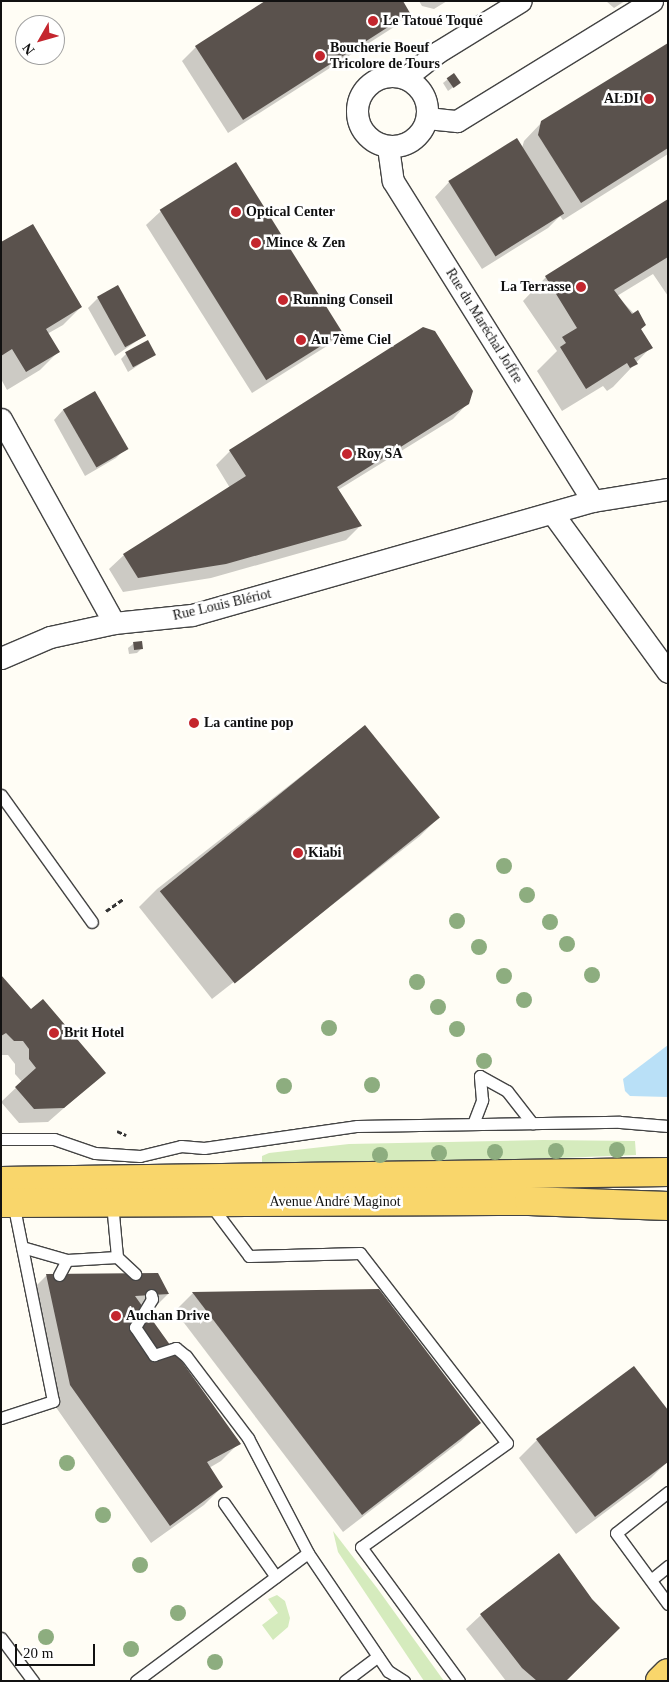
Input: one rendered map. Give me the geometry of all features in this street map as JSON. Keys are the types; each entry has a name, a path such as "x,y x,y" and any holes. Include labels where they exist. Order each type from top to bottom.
{"main road":[{"name":"Avenue André Maginot","path":"5,1196 117,1179 668,1172"},
{"name":"Avenue André Maginot","path":"117,1179 208,1202 529,1201 668,1206"},
{"path":"660,1681 668,1673"}],"street":[{"path":"405,78 438,52 521,1"},
{"path":"427,118 457,121 652,1"},
{"path":"381,77 405,78 422,92 427,103 427,118 419,135 410,142 388,147 377,144 360,126 357,103 370,83 381,77"},
{"name":"Rue du Maréchal Joffre","path":"388,147 393,181 594,501"},
{"path":"1,419 114,622"},
{"name":"Rue Louis Blériot","path":"1,658 50,637 114,622 192,615 594,501 668,489"},
{"path":"553,514 668,672"}],"lane":[{"path":"1,795 92,922"},
{"path":"473,1124 482,1100 480,1076 507,1091 532,1123"},
{"path":"117,1179 140,1156 181,1146 204,1148 358,1126 620,1122 668,1126"},
{"path":"1,1139 54,1139 95,1153 117,1179 117,1257 135,1274"},
{"path":"1,1418 53,1401 22,1247 5,1196"},
{"path":"208,1202 250,1256 360,1253 507,1443 361,1547 459,1681"},
{"path":"22,1247 67,1260 117,1257"},
{"path":"59,1275 67,1260"},
{"path":"151,1295 152,1299 135,1327 154,1355 176,1348 248,1438 308,1553 378,1656 388,1676 404,1681"},
{"path":"668,1492 616,1533 652,1579 668,1604"},
{"path":"224,1503 276,1577"},
{"path":"136,1681 308,1553"},
{"path":"652,1579 668,1566"},
{"path":"1,1638 34,1681"},
{"path":"345,1681 378,1656"}],"green space":[{"path":"543,1140 635,1141 636,1155 460,1162 262,1163 262,1156 269,1153 349,1144"},
{"path":"333,1531 444,1681 424,1681 338,1552"},
{"path":"277,1595 285,1601 290,1618 288,1627 273,1640 262,1625 278,1613 268,1599"}],"water":[{"path":"668,1045 668,1097 630,1096 625,1091 623,1079"}],"building":[{"path":"265,1 403,1 410,13 243,120 195,46"},
{"path":"668,43 668,148 581,203 538,135 541,121"},
{"path":"454,73 461,83 454,88 447,78"},
{"path":"517,138 564,213 495,256 448,181"},
{"path":"236,162 343,332 266,380 160,210"},
{"path":"668,199 668,257 614,290 632,314 638,310 646,325 641,329 653,348 634,358 638,364 630,368 627,363 586,389 560,347 566,343 562,337 577,328 545,276"},
{"path":"33,224 82,307 46,329 60,352 26,372 12,349 1,356 1,242"},
{"path":"118,285 146,336 125,347 97,297"},
{"path":"423,327 435,331 473,391 469,404 337,487 362,526 226,564 138,578 123,554 246,476 229,450"},
{"path":"148,340 156,355 133,367 125,352"},
{"path":"95,391 128,449 96,468 63,409"},
{"path":"142,641 143,649 134,650 133,642"},
{"name":"Kiabi","path":"365,725 440,817 235,984 160,891"},
{"path":"1,975 31,1009 43,999 106,1073 64,1108 34,1109 15,1087 36,1068 29,1059 29,1049 23,1041 14,1041 6,1033 1,1036"},
{"path":"158,1273 169,1294 135,1296 241,1444 207,1462 223,1487 170,1526 70,1385 46,1274"},
{"path":"379,1289 481,1423 362,1515 192,1292"},
{"path":"634,1366 668,1410 668,1462 595,1517 536,1439"},
{"path":"559,1553 592,1599 620,1628 566,1681 537,1681 522,1668 480,1614"}],"place":[{"name":"Le Tatoué Toqué","path":"373,21"},
{"name":"Boucherie Boeuf Tricolore de Tours","path":"320,56"},
{"name":"ALDI","path":"649,99"},
{"name":"Optical Center","path":"236,212"},
{"name":"Mince & Zen","path":"256,243"},
{"name":"La Terrasse","path":"581,287"},
{"name":"Running Conseil","path":"283,300"},
{"name":"Au 7ème Ciel","path":"301,340"},
{"name":"Roy SA","path":"347,454"},
{"name":"La cantine pop","path":"194,723"},
{"name":"Kiabi","path":"298,853"},
{"name":"Brit Hotel","path":"54,1033"},
{"name":"Auchan Drive","path":"116,1316"}]}
